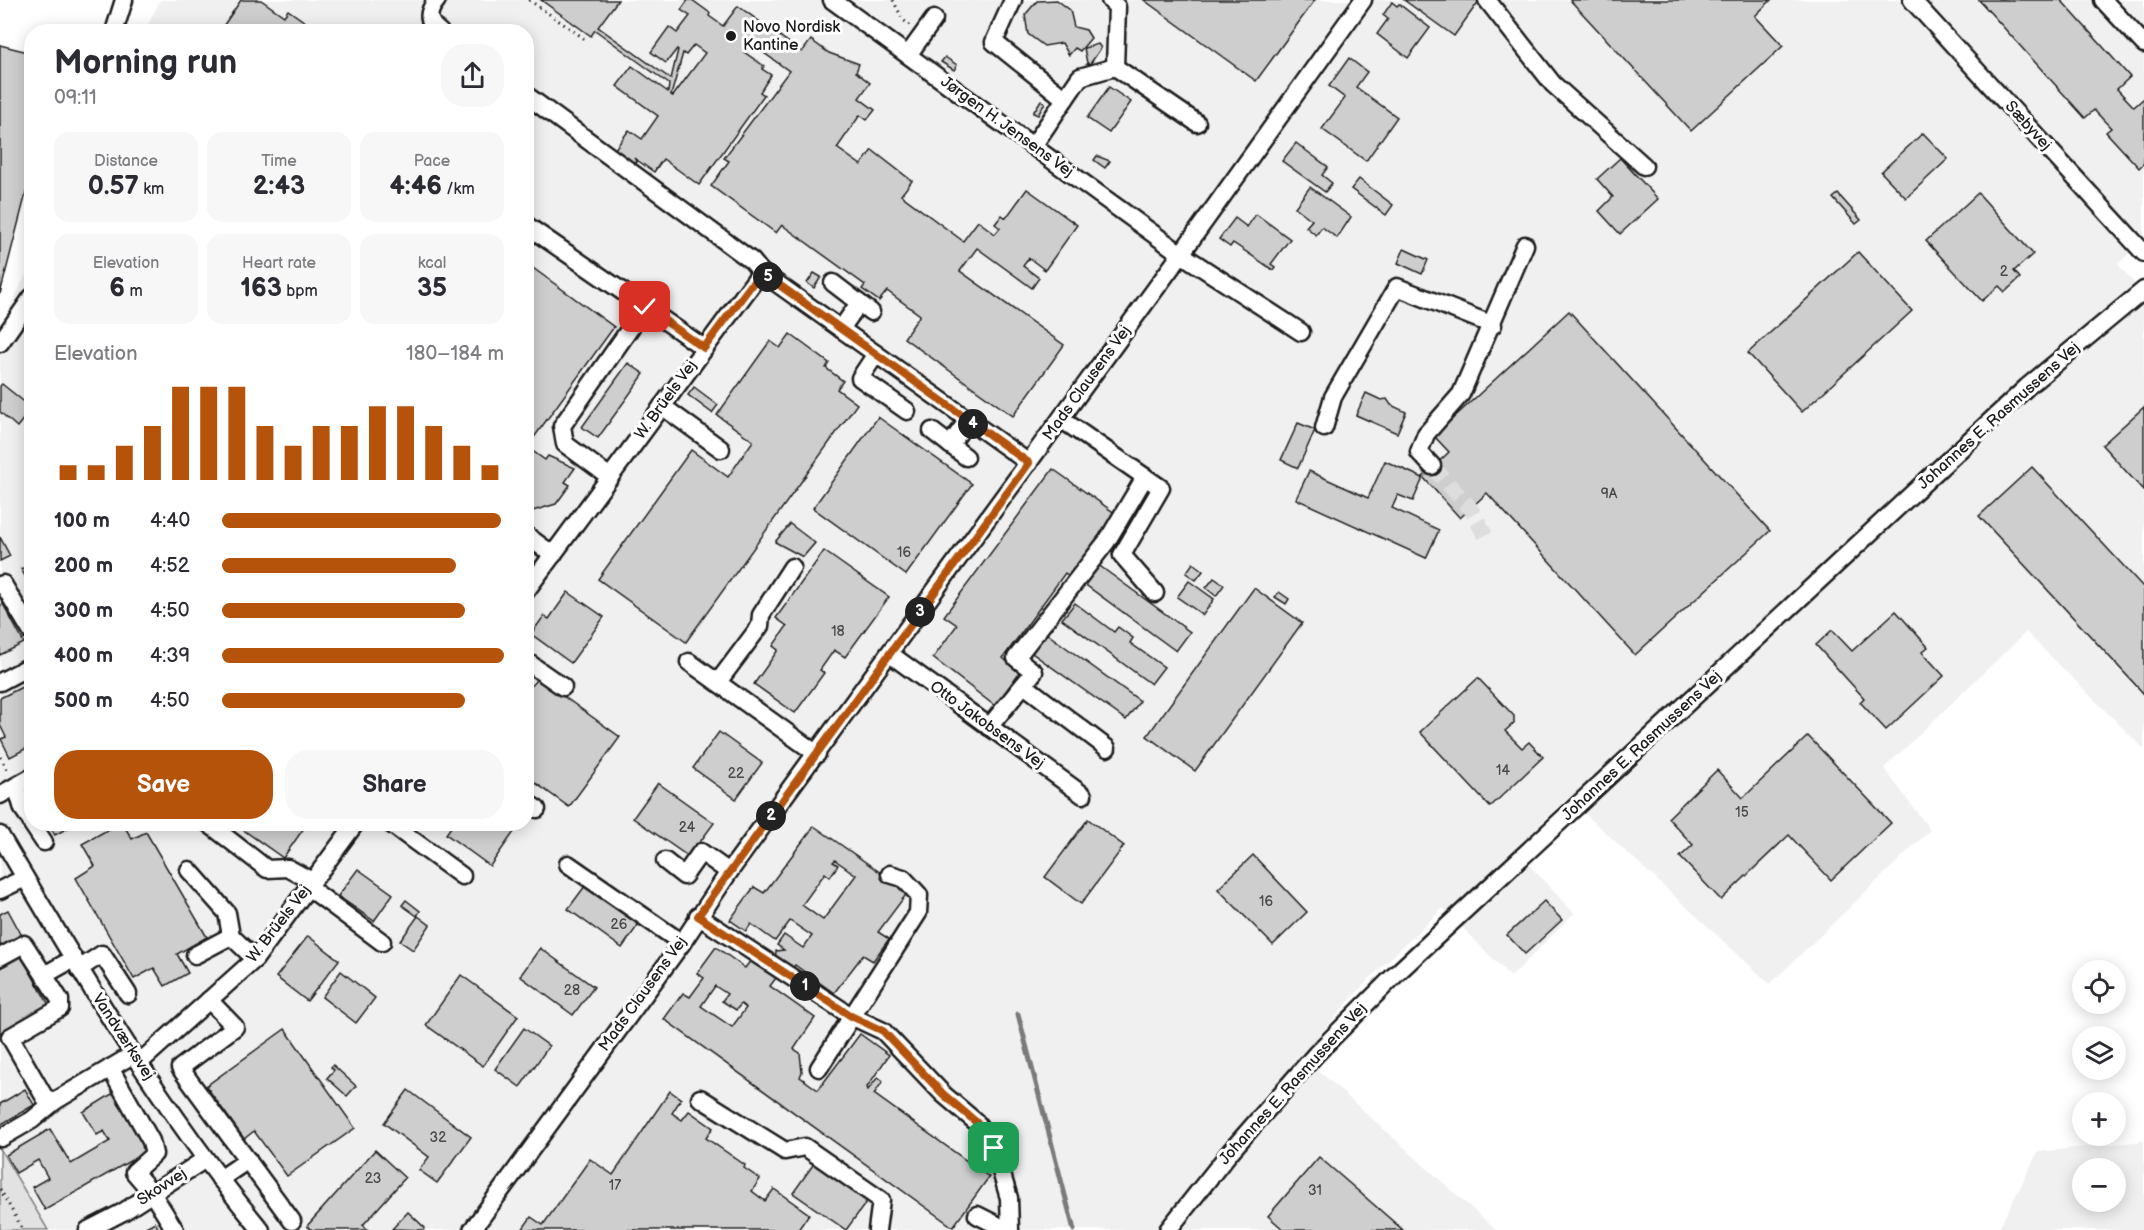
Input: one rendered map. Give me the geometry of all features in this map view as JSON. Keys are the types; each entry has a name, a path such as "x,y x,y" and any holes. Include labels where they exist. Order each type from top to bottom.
{"street":[{"path":"116,24 124,0"},
{"path":"431,24 429,9 437,0"},
{"name":"Jørgen H. Jensens Vej","path":"832,0 1181,254 1301,332"},
{"path":"1013,0 994,42 1065,99"},
{"path":"1110,0 1117,7 1115,67"},
{"name":"Mads Clausens Vej","path":"472,1230 682,943 729,872 1181,254 1363,0"},
{"path":"1487,0 1553,84 1644,166"},
{"name":"Sæbyvej","path":"1912,0 2144,253"},
{"path":"2103,0 2144,44"},
{"path":"908,56 934,19"},
{"path":"1033,146 1080,77 1115,67"},
{"path":"1115,67 1197,123"},
{"path":"534,102 752,261 761,272 1029,463"},
{"path":"534,231 704,348"},
{"path":"1432,466 1419,452 1426,434 1461,394 1493,325 1525,245"},
{"name":"W. Brüels Vej","path":"534,580 761,272"},
{"path":"833,283 865,308 841,329"},
{"path":"1324,428 1333,397 1397,287 1493,325"},
{"name":"Johannes E. Rasmussens Vej","path":"1168,1230 1230,1152 1300,1072 1395,975 2027,387 2144,290"},
{"path":"610,477 565,444 562,426 645,307"},
{"path":"0,343 24,308"},
{"path":"876,354 860,378 907,411"},
{"path":"662,406 721,449"},
{"path":"1061,419 1161,488 1122,555 1155,593"},
{"path":"950,444 968,420"},
{"path":"932,431 966,457"},
{"path":"989,727 1034,672 1016,658 1107,541 1145,477"},
{"path":"534,541 553,555"},
{"path":"718,682 760,626 761,615 792,567"},
{"path":"0,585 3,584 24,619"},
{"name":"Otto Jakobsens Vej","path":"890,654 1083,795"},
{"path":"689,662 817,754"},
{"path":"534,667 563,687"},
{"path":"0,682 24,669"},
{"path":"1024,685 1107,748"},
{"path":"0,795 24,782"},
{"path":"16,786 24,811"},
{"path":"37,831 44,842"},
{"path":"218,831 267,869 288,868 382,942"},
{"name":"W. Brüels Vej","path":"1,1138 110,1068 137,1058 210,1000 255,958 350,831"},
{"path":"401,831 462,876"},
{"name":"Vandværksvej","path":"0,835 76,964 204,1160 261,1230"},
{"path":"665,861 684,876 701,852 729,872"},
{"path":"568,864 682,943"},
{"path":"189,870 227,913 231,936 255,958"},
{"path":"819,1068 918,913 919,895 903,878 890,874"},
{"path":"0,890 25,878"},
{"path":"698,916 851,1016 883,1031 943,1094 976,1122 994,1148 1009,1198 1009,1230 977,1215"},
{"path":"195,955 231,936"},
{"path":"0,957 24,944 60,1000 60,1008 5,1040 45,1098 56,1101"},
{"path":"46,978 48,973 102,954 128,994"},
{"path":"210,1000 235,1027 180,1068 292,1221"},
{"path":"110,1068 151,1141 154,1154 134,1172 152,1193 175,1230"},
{"path":"700,1098 785,1151 806,1147 881,1200 877,1230"},
{"name":"Skovvej","path":"88,1230 204,1160"},
{"path":"220,1179 248,1160"}],"path":[{"path":"529,0 585,39"},
{"path":"893,0 903,20 924,34"},
{"path":"0,1189 23,1230"}],"shaded area":[{"path":"160,0 2144,0 2144,239 2118,264 2144,295 2144,749 2026,632 1884,768 1930,830 1770,984 1568,798 1514,849 1574,913 1511,977 1443,908 1368,980 1301,1055 1496,1230 48,1230 0,1149 0,326 24,279 24,831 534,831 534,24 148,24"},
{"path":"2144,1141 2144,1230 1998,1230 2038,1152 2096,1146 2126,1146 2126,1143"},
{"path":"0,1149 48,1230 0,1230"}],"building":[{"path":"241,0 261,0 284,16 288,10 308,24 224,24"},
{"path":"541,0 618,0 598,27 671,79 678,50 666,63 651,52 669,27 677,33 690,16 681,10 688,0 692,0 710,13 709,16 723,26 738,6 802,52 811,40 829,53 859,64 856,72 870,83 859,98 875,110 867,120 860,115 837,148 861,165 872,150 912,181 901,195 963,241 978,221 995,234 1000,228 995,224 1002,215 1006,218 1027,189 1077,225 1045,270 1029,258 1023,266 1039,278 1032,288 977,248 960,271 1064,345 1013,416 904,338 920,315 887,291 879,301 862,289 865,285 782,225 776,233 711,186 729,161 724,158 789,71 750,43 744,52 764,66 762,69 771,75 760,92 764,95 699,185 663,159 654,172 634,158 637,162 633,168 612,153 629,130 642,139 658,116 617,86 632,66 668,92 669,84 595,30 591,36","holes":["694,45 705,53 673,96 671,95 683,53 686,55"]},
{"path":"1057,0 1070,10 1074,27 1086,30 1091,38 1080,51 1075,48 1069,55 1062,43 1044,46 1028,34 1025,15 1037,1"},
{"path":"1144,0 1315,0 1256,81"},
{"path":"1404,0 1477,0 1479,1 1454,36"},
{"path":"1570,0 1771,0 1755,16 1783,46 1691,131"},
{"path":"1979,0 2061,0 2130,77 2117,89 2134,107 2144,100 2144,163 2139,168 2106,132 2111,128 2094,110 2085,118"},
{"path":"1392,2 1397,6 1399,4 1430,28 1408,58 1377,34 1388,19 1383,15"},
{"path":"1098,44 1101,48 1090,64 1087,63 1084,48"},
{"path":"0,45 24,51 24,201 0,294"},
{"path":"945,57 957,65 954,70 941,62"},
{"path":"1349,58 1367,72 1356,87 1397,117 1366,161 1322,129 1345,98 1329,86"},
{"path":"1109,87 1131,102 1109,133 1087,118"},
{"path":"1041,100 1045,103 1038,115 1033,113"},
{"path":"1923,133 1948,159 1906,198 1881,172"},
{"path":"1296,143 1328,167 1322,175 1332,183 1325,192 1282,161"},
{"path":"1097,156 1110,161 1105,168 1094,160"},
{"path":"1620,158 1658,199 1620,234 1599,211 1613,197 1597,179"},
{"path":"1359,179 1393,205 1386,215 1351,189"},
{"path":"1310,187 1351,217 1337,238 1322,227 1316,235 1306,227 1312,220 1295,207"},
{"path":"1978,193 2033,254 2014,271 2020,278 2005,292 1999,286 1982,301 1926,241"},
{"path":"1838,194 1861,220 1856,224 1833,198"},
{"path":"1256,214 1290,239 1271,264 1275,267 1273,270 1233,243 1230,247 1219,239 1235,218 1247,227"},
{"path":"1404,249 1428,260 1422,274 1398,263"},
{"path":"1858,252 1912,311 1802,412 1748,353"},
{"path":"534,269 614,327 534,437"},
{"path":"814,273 821,277 814,288 807,283"},
{"path":"1569,311 1770,531 1635,655 1487,493 1460,518 1423,477 1449,452 1434,436"},
{"path":"790,334 829,363 826,368 843,381 837,389 857,404 686,642 598,579 691,450 728,477 753,441 717,415 770,341 780,348"},
{"path":"628,363 644,374 598,438 582,427"},
{"path":"2,384 24,402 24,418 17,427 0,412 0,386"},
{"path":"694,387 718,405 712,413 688,395"},
{"path":"1366,393 1381,400 1387,399 1391,405 1406,412 1397,433 1356,415"},
{"path":"2144,407 2144,491 2102,445"},
{"path":"878,417 972,484 906,575 813,508"},
{"path":"1298,423 1315,430 1298,468 1281,460"},
{"path":"534,452 545,460 548,456 575,468 565,482 570,485 556,504 534,511"},
{"path":"1385,461 1423,478 1413,501 1398,495 1392,508 1439,530 1426,558 1296,499 1309,471 1368,498"},
{"path":"2032,467 2144,588 2144,694 1979,516"},
{"path":"1053,469 1116,514 1069,576 1065,573 1003,658 1019,673 995,706 933,658 957,625 944,616"},
{"path":"790,524 815,543 803,557 775,542"},
{"path":"0,537 10,556 0,561"},
{"path":"824,551 889,597 845,657 834,650 820,670 824,673 795,713 754,684 778,650 773,646 787,626 776,618"},
{"path":"1193,563 1203,571 1196,580 1186,573"},
{"path":"1097,564 1190,632 1176,651 1083,583"},
{"path":"1214,578 1224,585 1216,596 1206,588"},
{"path":"1189,581 1214,599 1203,615 1177,597"},
{"path":"1254,588 1302,623 1195,771 1147,736"},
{"path":"568,592 604,617 571,663 534,636 534,630 544,616 549,619"},
{"path":"1279,592 1289,599 1286,604 1275,597"},
{"path":"1075,603 1114,632 1118,627 1133,638 1130,643 1164,667 1151,684 1062,619"},
{"path":"3,604 24,643 0,655 0,606"},
{"path":"1896,611 1928,647 1922,652 1944,676 1886,730 1860,702 1864,698 1816,645 1832,630 1852,651"},
{"path":"1046,633 1140,701 1126,720 1032,653"},
{"path":"538,678 620,737 569,807 534,782 534,682"},
{"path":"1478,678 1514,716 1514,723 1505,731 1522,748 1529,742 1543,757 1490,807 1420,732"},
{"path":"24,686 24,750 10,757 1,739 6,737 0,725 0,698"},
{"path":"719,732 762,763 736,799 693,768"},
{"path":"1808,736 1891,823 1831,880 1789,835 1721,900 1680,857 1693,845 1668,818 1717,770 1743,798"},
{"path":"658,783 714,823 689,857 633,818"},
{"path":"1088,819 1124,846 1081,904 1045,877"},
{"path":"814,826 908,892 878,932 889,939 873,961 863,955 834,993 795,965 791,971 775,959 776,951 784,950 777,945 784,935 803,948 812,936 790,921 775,941 751,924 746,931 730,920 754,887 764,893","holes":["835,860 856,875 823,920 802,905 825,873 830,877 838,865 833,862"]},
{"path":"105,831 127,831 132,839 146,832 207,937 177,954 188,973 165,986 154,968 134,979 76,878 95,866 82,844"},
{"path":"245,831 302,831 283,858"},
{"path":"448,831 514,832 490,866 446,834"},
{"path":"1253,855 1307,912 1273,945 1218,889"},
{"path":"358,869 393,894 374,921 338,896"},
{"path":"588,882 641,921 622,948 568,909"},
{"path":"406,900 420,911 417,916 402,905"},
{"path":"1544,901 1562,920 1525,954 1507,935"},
{"path":"8,910 22,936 0,947 0,914"},
{"path":"418,916 430,925 413,950 400,941"},
{"path":"308,936 339,960 307,1001 276,977"},
{"path":"716,947 745,968 751,960 776,978 770,986 815,1018 794,1049 800,1053 802,1072 800,1077 818,1090 860,1034 889,1055 867,1087 868,1090 878,1077 883,1081 874,1094 989,1177 953,1227 664,1019 683,993 690,997 704,978 697,973","holes":["715,986 727,994 722,1001 736,1010 741,1004 746,1008 732,1027 701,1006"]},
{"path":"540,948 594,987 573,1015 520,976"},
{"path":"21,956 49,1005 0,1034 0,968"},
{"path":"341,971 375,998 356,1023 322,997"},
{"path":"461,975 518,1016 483,1066 426,1025"},
{"path":"524,1028 549,1046 520,1087 495,1069"},
{"path":"285,1029 355,1128 287,1176 254,1131 244,1139 206,1086"},
{"path":"333,1065 356,1086 347,1096 327,1078 334,1070 331,1067"},
{"path":"25,1089 34,1105 0,1125 0,1104"},
{"path":"408,1090 471,1137 437,1183 419,1170 429,1157 384,1123"},
{"path":"670,1091 681,1099 672,1113 682,1120 689,1111 713,1128 706,1138 745,1165 744,1168 760,1179 752,1191 765,1201 774,1189 809,1214 798,1230 522,1230 531,1217 543,1225 590,1159 613,1175"},
{"path":"115,1092 149,1150 45,1210 32,1187 48,1178 38,1160 16,1173 6,1155 50,1129 71,1164 110,1141 104,1131 97,1135 83,1112"},
{"path":"375,1150 405,1178 363,1225 368,1230 312,1230 307,1226"},
{"path":"1319,1157 1403,1230 1284,1230 1268,1216"},
{"path":"815,1162 868,1200 846,1230 793,1193"},
{"path":"408,1212 425,1228 424,1230 392,1229"},
{"path":"155,1222 159,1230 140,1230"}],"waterway":[{"path":"1018,1014 1074,1230"}],"tunnel":[{"path":"1432,466 1471,509 1487,539"}],"place":[{"name":"Novo Nordisk Kantine","path":"731,36"}],"route":[{"path":"645,307 704,348 761,272 1029,463 698,916 851,1016 883,1031 943,1094 976,1122 994,1148"}]}
